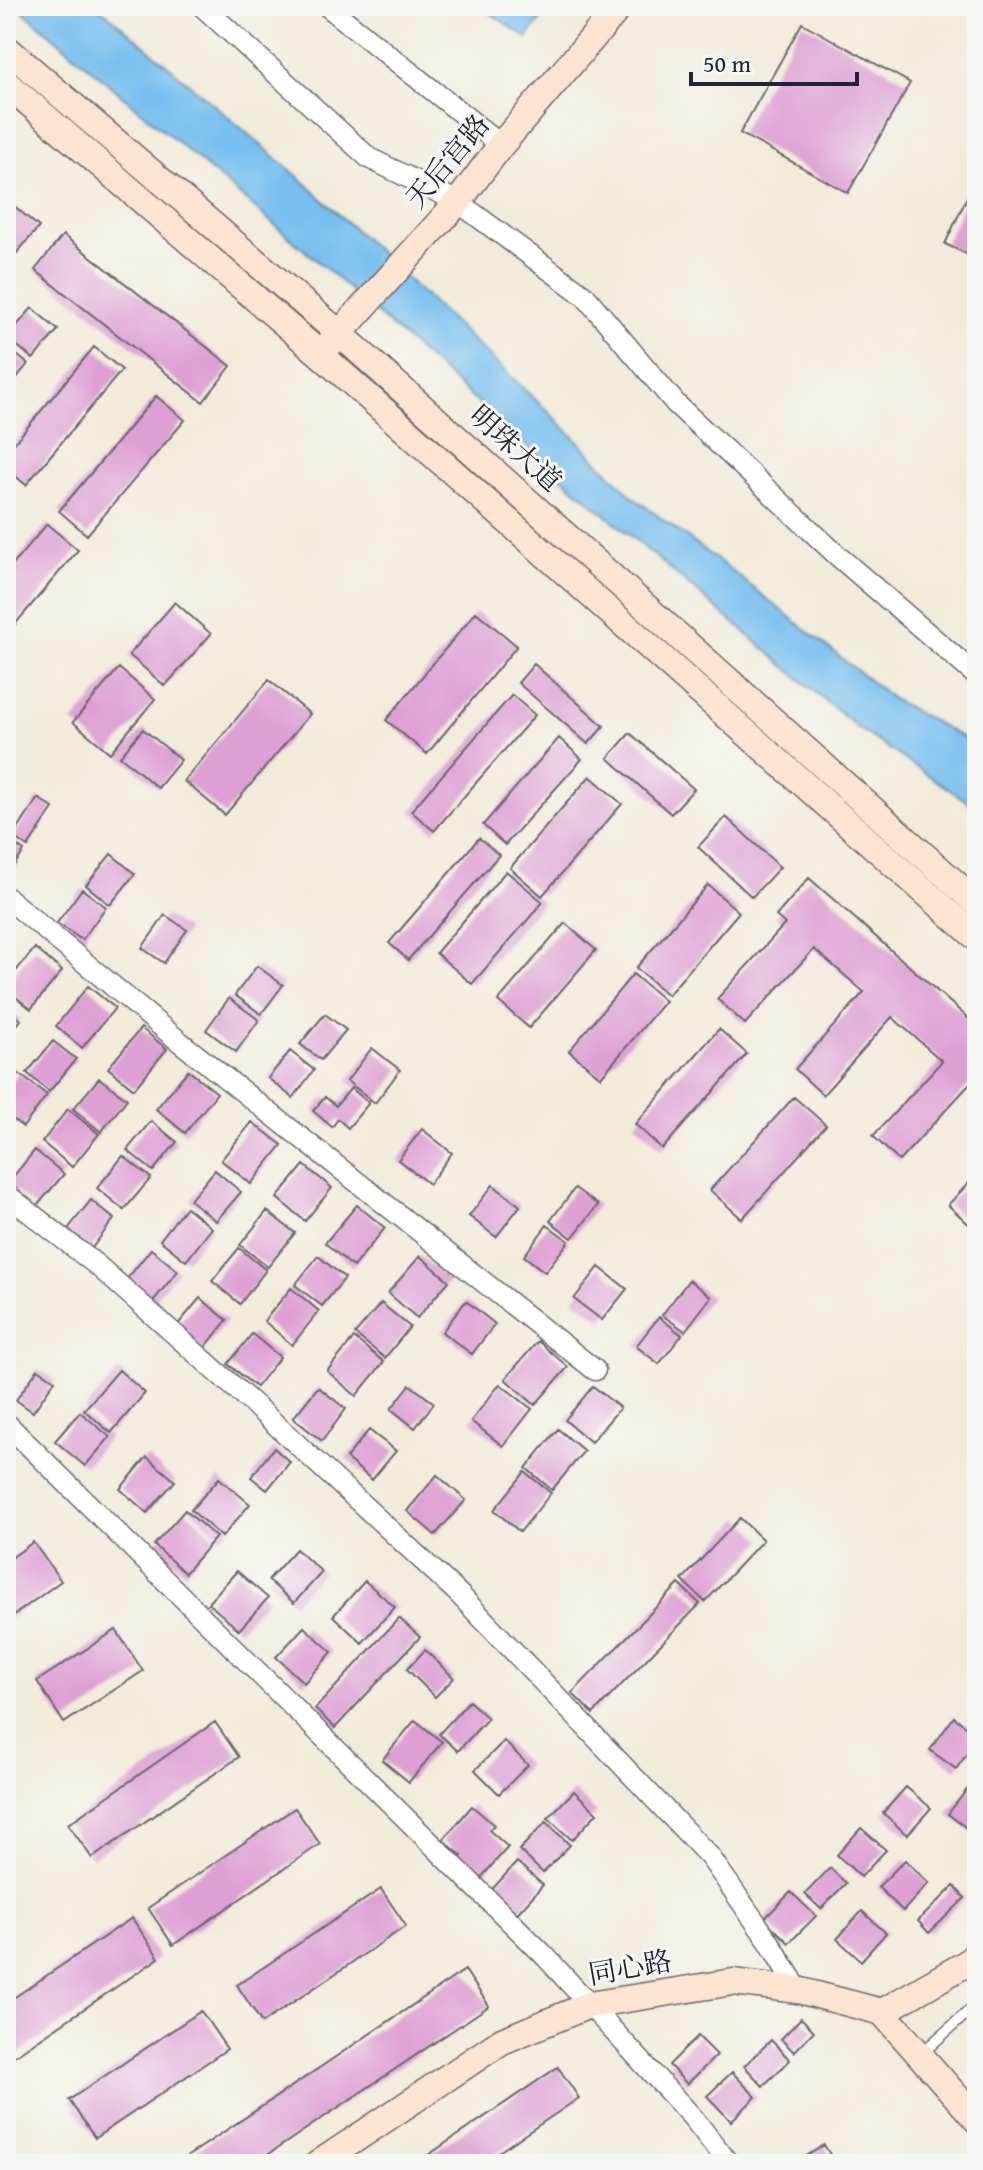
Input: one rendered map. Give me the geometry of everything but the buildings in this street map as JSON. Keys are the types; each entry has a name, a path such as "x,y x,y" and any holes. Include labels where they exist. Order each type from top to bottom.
{"main road":[{"name":"天后宫路","path":"320,354 458,202 501,145 620,6"},
{"name":"明珠大道","path":"6,48 347,327 977,903"},
{"path":"6,83 320,354 977,938"},
{"path":"977,1954 967,1963 882,2012 977,2120"},
{"name":"同心路","path":"318,2164 502,2041 589,2005 733,1982 798,1990 882,2012"}],"street":[{"path":"202,6 369,158 458,202 585,296 676,404 839,557 977,676"},
{"path":"327,6 501,145"},
{"path":"6,897 180,1042 595,1370"},
{"path":"6,1194 133,1297 459,1594 710,1857 770,1943 798,1990"},
{"path":"6,1423 534,1944 694,2119 729,2164"}],"lane":[{"path":"921,2054 977,2004"}],"water":[{"path":"17,6 98,6 302,180 555,418 634,498 894,700 977,745 977,808 859,729 574,488 330,272"},
{"path":"494,6 551,6 527,38 490,13"}]}
